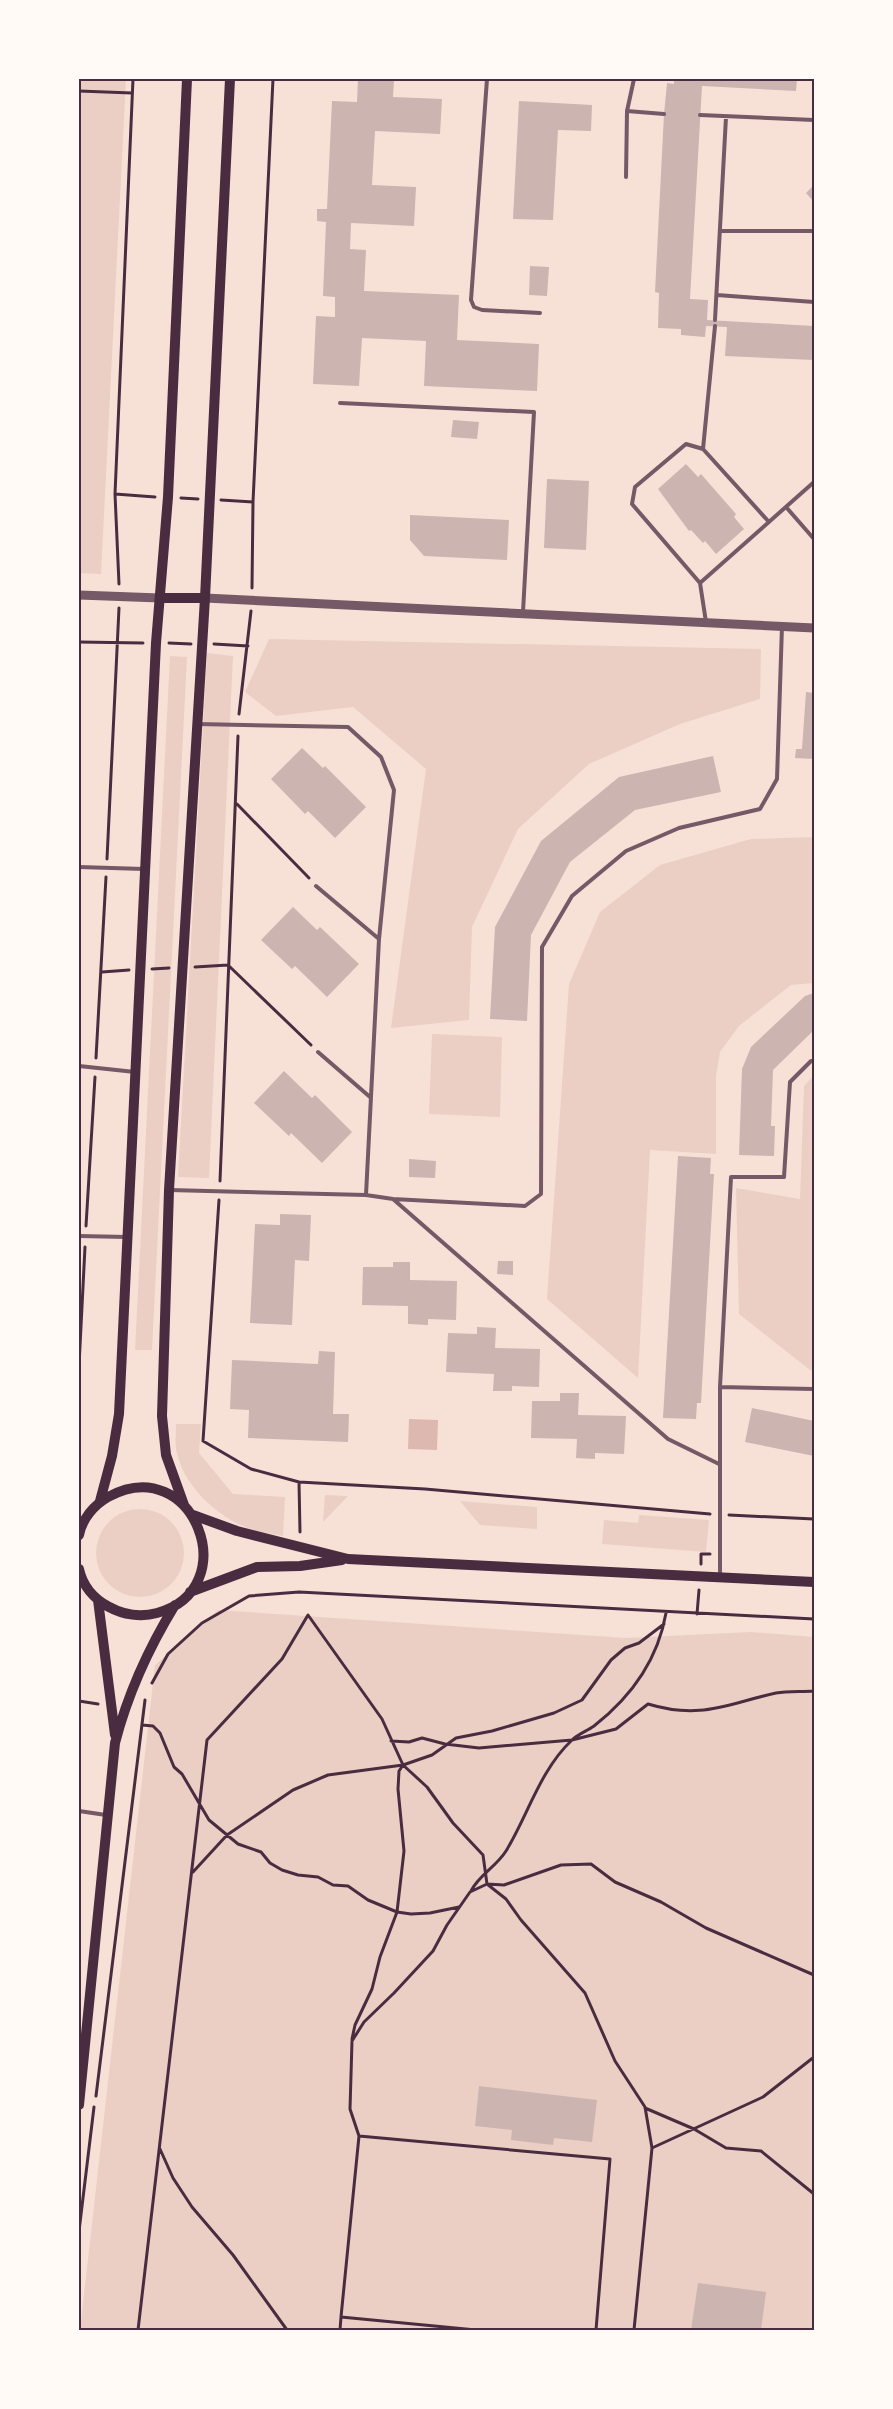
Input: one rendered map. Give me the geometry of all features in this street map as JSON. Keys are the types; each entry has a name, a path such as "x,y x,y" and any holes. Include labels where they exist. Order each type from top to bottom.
{"main road":[{"path":"100,1501 112,1456 119,1414 137,1072 156,643 168,497 187,79"},
{"path":"184,1505 166,1456 162,1416 169,1190 205,598 230,79"},
{"path":"160,598 205,598"},
{"path":"79,1535 90,1511 100,1501 120,1490 143,1487 165,1492 184,1505 193,1515 202,1534 204,1554 200,1574 190,1592 175,1605 156,1613 136,1615 116,1611 98,1600 89,1591 79,1569"},
{"path":"79,1514 90,1511"},
{"path":"193,1515 238,1531 348,1559"},
{"path":"190,1592 257,1567 300,1566 348,1559 814,1582"},
{"path":"79,1587 89,1591"},
{"path":"98,1600 115,1743"},
{"path":"79,2105 81,2063 115,1743 125,1707 138,1673 154,1640 175,1605"}],"street":[{"path":"79,595 160,598"},
{"path":"205,598 523,612 814,628"}],"lane":[{"path":"487,79 471,300 474,307 482,310 540,312"},
{"path":"626,177 627,110 634,79"},
{"path":"627,110 664,114"},
{"path":"700,116 814,120"},
{"path":"715,320 726,117"},
{"path":"721,231 814,231"},
{"path":"717,295 814,302"},
{"path":"703,449 715,326"},
{"path":"340,403 534,412 523,612"},
{"path":"706,622 700,584 632,504 635,487 686,444 703,449 769,522"},
{"path":"700,584 814,482"},
{"path":"786,507 814,539"},
{"path":"169,1190 366,1195 393,1199 525,1206 541,1194 542,946 572,896 626,851 679,828 760,809 777,779 782,625"},
{"path":"196,724 348,727 381,757 394,790 379,938 366,1195"},
{"path":"79,867 146,869"},
{"path":"316,886 379,938"},
{"path":"318,1052 370,1098"},
{"path":"720,1577 720,1387 731,1177 784,1177 790,1082 814,1061"},
{"path":"79,1066 137,1072"},
{"path":"393,1199 668,1439 719,1464"},
{"path":"79,1236 127,1238"},
{"path":"720,1387 814,1389"},
{"path":"79,1811 108,1815"}],"path":[{"path":"79,1366 119,644 115,494 133,79"},
{"path":"273,79 253,502 252,599 238,724 220,1190 203,1441 251,1469 299,1482 425,1489 720,1515 814,1519"},
{"path":"79,91 132,93"},
{"path":"115,494 253,502"},
{"path":"79,642 248,646"},
{"path":"236,804 316,886"},
{"path":"102,972 228,965 318,1052"},
{"path":"299,1482 300,1536"},
{"path":"150,1686 168,1654 202,1623 248,1596 299,1592 814,1620"},
{"path":"352,2041 364,2022 394,1993 432,1951 475,1882 496,1865 507,1850 550,1768 572,1740 594,1726 637,1684 652,1656 664,1624 666,1613"},
{"path":"138,2330 193,1873 207,1740 282,1659 308,1615 382,1719 403,1764 427,1787 453,1823 482,1855 488,1884 506,1899 521,1920 585,1993 615,2062 645,2107 652,2148 634,2330"},
{"path":"193,1873 227,1835 294,1790 328,1775 403,1764 432,1755 445,1744 474,1733 492,1731 554,1713 582,1700 611,1660 626,1648 640,1643 664,1624"},
{"path":"391,1741 409,1742 422,1738 445,1744 479,1748 572,1740 616,1728 648,1704 667,1710 710,1710 777,1693 813,1693"},
{"path":"79,2231 146,1694"},
{"path":"142,1725 152,1726 160,1733 174,1767 182,1774 210,1820 238,1844 260,1852 270,1863 282,1870 298,1875 318,1877 333,1885 348,1886 368,1900 397,1912 430,1914 460,1907"},
{"path":"340,2330 359,2136 350,2109 352,2041 355,2025 372,1989 382,1949 397,1912 404,1851 398,1789 399,1771 403,1764"},
{"path":"470,1892 488,1884 504,1884 562,1866 591,1864 614,1882 661,1902 706,1928 814,1974"},
{"path":"652,2148 763,2097 814,2057"},
{"path":"645,2107 694,2129 726,2148 761,2151 814,2194"},
{"path":"359,2136 610,2159 596,2330"},
{"path":"160,2148 174,2178 192,2206 233,2255 287,2330"},
{"path":"341,2317 476,2330"}],"shaded area":[{"path":"79,79 126,79 101,574 79,573"},
{"path":"269,639 761,649 760,699 680,724 589,764 518,829 472,927 469,1020 391,1028 426,769 353,707 276,716 245,692"},
{"path":"207,653 233,656 209,1178 178,1177"},
{"path":"170,656 187,657 152,1350 135,1350"},
{"path":"814,837 814,983 791,985 739,1026 720,1052 716,1076 716,1154 650,1150 638,1378 547,1299 569,984 600,912 660,865 751,839"},
{"path":"432,1034 502,1037 500,1117 429,1114"},
{"path":"814,1075 814,1371 810,1370 739,1314 736,1188 800,1199 804,1086"},
{"path":"409,1419 438,1420 437,1450 408,1449"},
{"path":"176,1424 201,1424 199,1453 233,1494 285,1497 283,1536 245,1527 222,1514 201,1496 192,1485 179,1461 176,1445"},
{"path":"325,1495 348,1496 323,1522"},
{"path":"460,1501 537,1507 537,1529 480,1525"},
{"path":"140,1509 157,1512 171,1522 181,1536 184,1553 181,1570 171,1584 157,1594 140,1597 123,1594 109,1584 99,1570 96,1553 99,1536 109,1522 123,1512"},
{"path":"639,1515 709,1520 706,1552 602,1544 604,1520 638,1523"},
{"path":"218,1610 626,1638 751,1632 814,1637 814,2330 80,2330 155,1665"}],"building":[{"path":"358,79 394,79 393,97 442,99 440,134 375,131 372,185 416,187 414,226 351,223 350,249 366,250 364,291 459,295 457,340 539,344 537,391 424,386 426,341 362,338 359,386 313,384 316,316 335,317 335,297 323,296 326,222 317,221 317,209 327,209 332,101 357,102"},
{"path":"674,79 797,79 796,91 702,86 690,299 708,300 707,320 814,326 814,360 725,356 727,327 706,326 705,337 681,335 681,329 658,328 659,293 655,292 664,114 667,83 674,84"},
{"path":"519,101 592,105 591,131 558,130 553,220 513,219"},
{"path":"814,185 814,202 806,193"},
{"path":"530,266 549,267 547,296 529,295"},
{"path":"453,420 479,422 477,439 451,437"},
{"path":"686,464 698,477 701,474 736,514 734,517 744,529 716,554 705,541 703,543 691,530 689,531 658,489"},
{"path":"547,479 589,481 586,550 544,548"},
{"path":"410,515 509,520 507,560 424,556 410,540"},
{"path":"806,692 814,693 814,759 795,758 796,749 802,749"},
{"path":"302,748 323,768 325,766 366,807 335,838 308,811 305,814 271,779"},
{"path":"713,756 721,792 635,810 570,862 531,935 527,1021 490,1019 495,927 541,841 619,777"},
{"path":"293,907 317,930 320,927 359,964 327,997 295,966 292,969 261,940"},
{"path":"814,993 814,1030 773,1070 771,1126 775,1126 774,1156 739,1155 742,1069 751,1047 805,996"},
{"path":"284,1071 312,1098 315,1095 352,1132 322,1163 291,1133 289,1136 254,1103"},
{"path":"678,1156 711,1158 710,1174 714,1174 701,1403 697,1403 696,1419 663,1418"},
{"path":"409,1159 436,1161 435,1178 409,1177"},
{"path":"280,1214 311,1215 309,1261 295,1260 292,1325 250,1323 255,1224 280,1225"},
{"path":"498,1261 513,1261 513,1275 497,1274"},
{"path":"393,1262 410,1262 410,1280 457,1281 456,1320 428,1319 428,1325 408,1324 408,1306 362,1305 363,1267 393,1267"},
{"path":"477,1327 496,1328 495,1348 540,1349 539,1387 512,1386 512,1391 493,1391 494,1374 446,1372 448,1333 477,1334"},
{"path":"319,1351 335,1352 333,1414 349,1414 348,1442 248,1438 249,1410 230,1409 232,1360 318,1364"},
{"path":"560,1393 579,1393 578,1415 626,1416 624,1454 595,1453 595,1459 576,1458 577,1439 531,1438 532,1401 560,1401"},
{"path":"752,1408 814,1421 814,1456 745,1442"},
{"path":"479,2086 597,2100 592,2142 554,2138 553,2145 511,2140 512,2130 475,2126"},
{"path":"698,2283 766,2292 761,2330 691,2330"}]}
